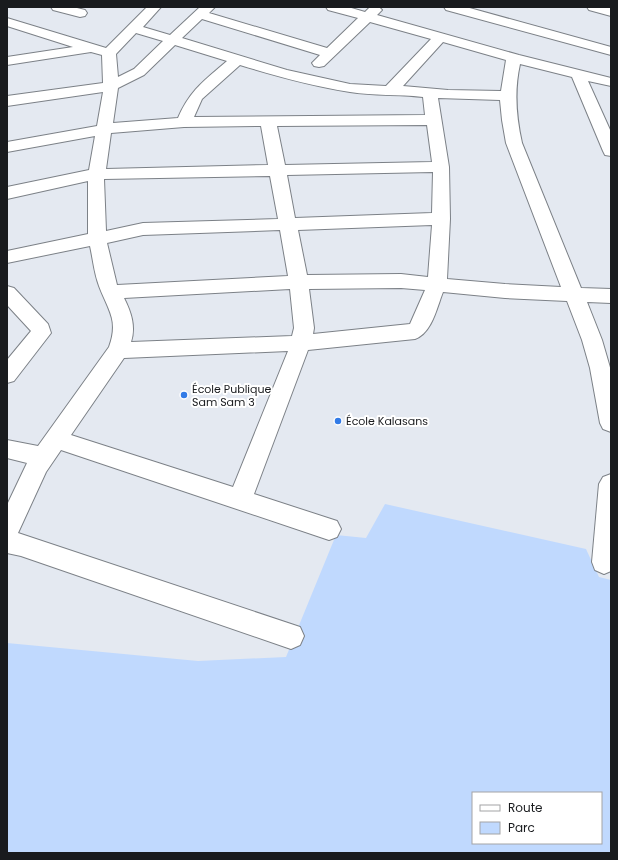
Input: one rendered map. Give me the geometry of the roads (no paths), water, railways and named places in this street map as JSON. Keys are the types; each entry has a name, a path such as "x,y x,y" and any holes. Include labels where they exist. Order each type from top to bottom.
{"street":[{"path":"58,7 80,13"},
{"path":"7,532 37,466 118,350 122,339 124,328 121,312 108,285 97,238 96,174 105,130 111,86 109,53 154,7"},
{"path":"333,7 367,18 514,58 611,82"},
{"path":"302,79 378,7"},
{"path":"451,7 611,51"},
{"path":"594,7 611,12"},
{"path":"7,101 111,86 131,77 173,40 203,10 329,53"},
{"path":"9,19 109,53"},
{"path":"133,28 302,79 350,88 464,96 507,96"},
{"path":"391,90 440,38"},
{"path":"7,61 92,48"},
{"path":"514,58 507,96 510,127 514,143 592,340 600,368 611,423"},
{"path":"184,122 192,103 238,59"},
{"path":"578,74 611,151"},
{"path":"118,350 301,343 415,331 419,327 437,284 441,219 441,167 430,94"},
{"path":"7,147 136,125 184,122 435,120"},
{"path":"240,500 301,343 304,328 299,282 268,121"},
{"path":"7,193 96,174 277,169 441,167"},
{"path":"7,257 143,229 441,219"},
{"path":"112,292 299,282 400,281 575,296 611,296"},
{"path":"7,293 41,328 41,333 7,375"},
{"path":"7,450 50,448 240,500 329,529"},
{"path":"604,562 611,484"},
{"path":"7,542 21,545 291,636"}],"place":[{"name":"École Publique Sam Sam 3","path":"184,395"},
{"name":"École Kalasans","path":"338,421"}]}
